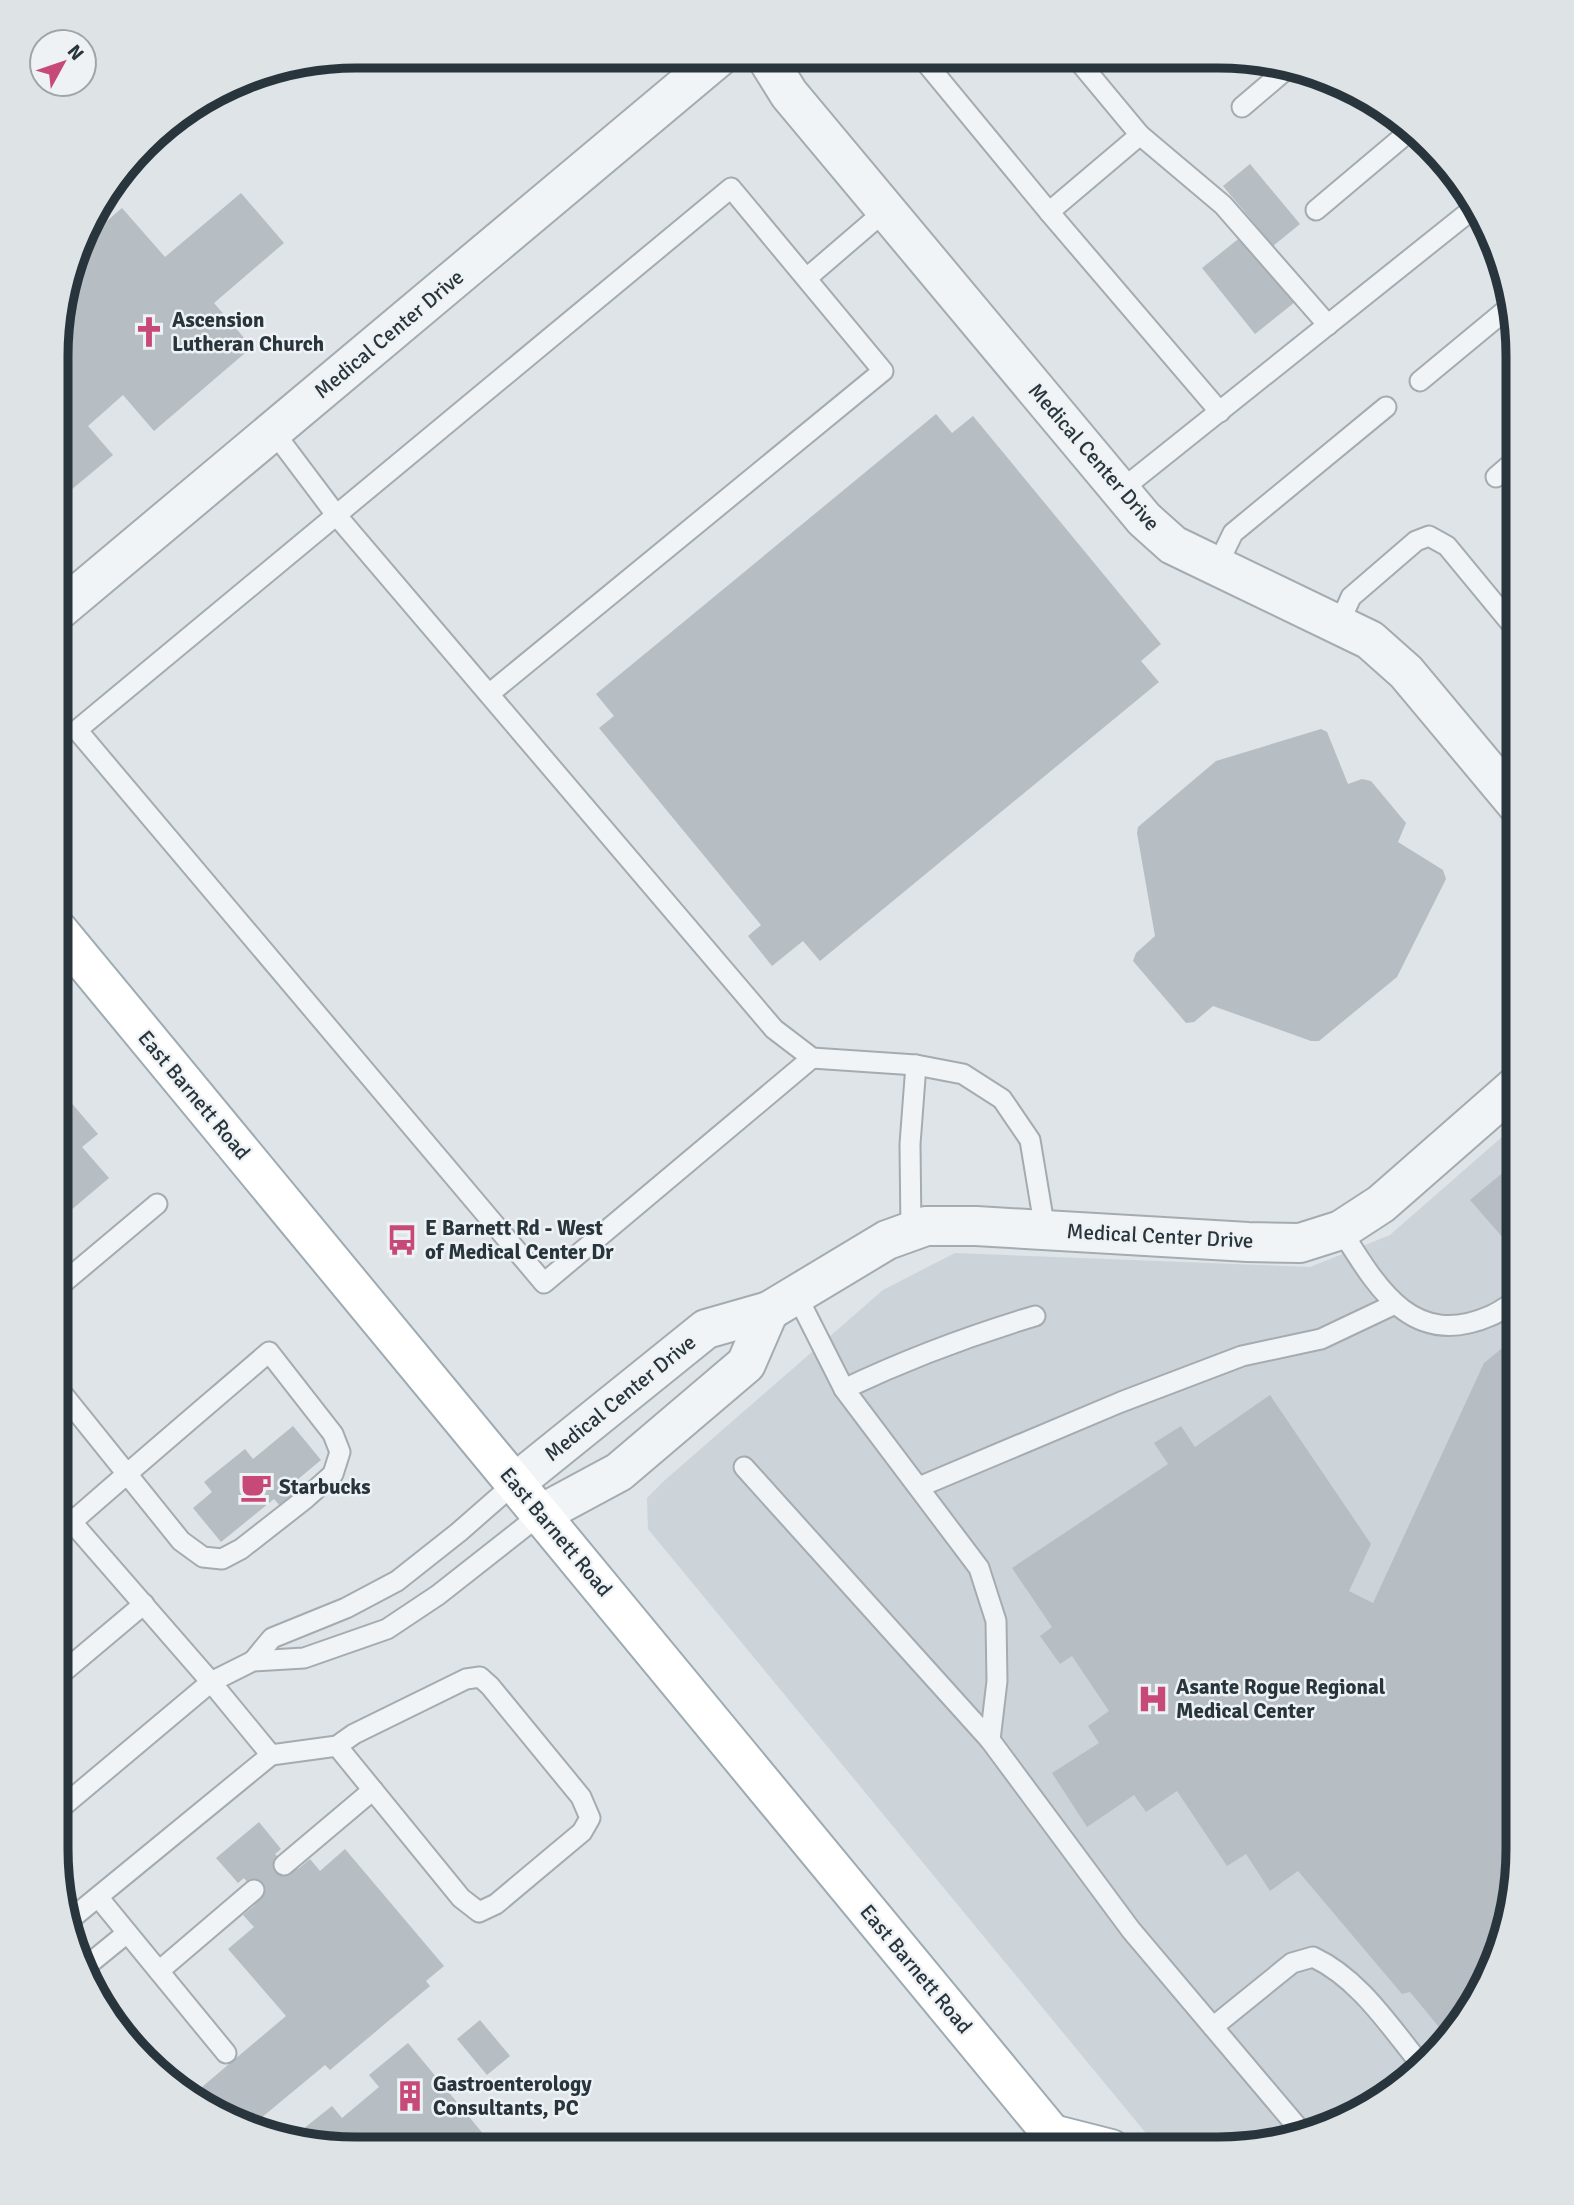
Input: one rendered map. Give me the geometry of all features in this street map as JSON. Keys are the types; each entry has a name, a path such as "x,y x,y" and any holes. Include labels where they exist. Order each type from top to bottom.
{"main road":[{"name":"East Barnett Road","path":"68,942 1051,2137"}],"street":[{"name":"Medical Center Drive","path":"68,603 706,68"},
{"name":"Medical Center Drive","path":"773,68 789,94 1144,519 1173,545 1370,639 1406,672 1506,792"},
{"name":"Medical Center Drive","path":"515,1483 706,1329 783,1303 887,1240 926,1226 1300,1243 1341,1230 1381,1204 1506,1095"},
{"path":"541,1514 620,1472 746,1364 783,1303"}],"lane":[{"path":"930,68 1220,412"},
{"path":"1084,68 1140,135 1223,205 1328,324"},
{"path":"1242,107 1279,75"},
{"path":"1049,212 1140,135"},
{"path":"1316,210 1403,136"},
{"path":"489,694 884,371 731,188 77,730 544,1283 812,1058"},
{"path":"808,277 886,210"},
{"path":"1121,490 1468,213"},
{"path":"1420,381 1502,313"},
{"path":"1217,566 1233,533 1386,407"},
{"path":"273,431 337,516 774,1029 812,1058 916,1065 963,1074 1002,1098 1030,1140 1045,1230"},
{"path":"1496,477 1506,468"},
{"path":"1339,624 1351,597 1416,541 1429,536 1447,546 1506,617"},
{"path":"911,1231 910,1144 916,1065"},
{"path":"68,1279 156,1204"},
{"path":"1341,1230 1366,1270 1395,1304 1423,1323 1453,1326 1490,1316 1506,1306"},
{"path":"783,1303 979,1568 996,1621 997,1681 990,1740"},
{"path":"919,1487 1121,1402 1242,1356 1321,1339 1395,1304"},
{"path":"844,1389 904,1361 979,1333 1035,1316"},
{"path":"68,1400 128,1474 181,1541 203,1557 222,1559 241,1549 333,1474 340,1452 333,1434 268,1352 128,1474 68,1525"},
{"path":"744,1466 990,1740 1131,1930 1296,2126"},
{"path":"253,1661 272,1638 346,1608 397,1581 515,1483"},
{"path":"68,1802 211,1682 253,1661 304,1658 387,1629 438,1595 541,1514"},
{"path":"68,1517 271,1755"},
{"path":"68,1668 144,1604"},
{"path":"76,1915 271,1755 337,1746 354,1734 466,1679 480,1677 490,1686 581,1797 590,1818 582,1832 496,1904 479,1912 461,1898 337,1746"},
{"path":"284,1865 373,1790"},
{"path":"159,1970 254,1890"},
{"path":"98,1897 226,2053"},
{"path":"91,1961 127,1933"},
{"path":"1213,2027 1292,1963 1314,1957 1332,1966 1358,1988 1416,2058"}],"shaded area":[{"name":"Asante Rogue Regional Medical Center","path":"1506,1134 1506,1849 1496,1924 1476,1976 1446,2024 1422,2053 1362,2098 1328,2115 1274,2131 1218,2137 1149,2137 648,1529 647,1498 883,1290 955,1253 1310,1267 1390,1235"}],"building":[{"path":"1250,164 1300,224 1273,246 1223,186"},
{"name":"Ascension Lutheran Church","path":"241,193 284,243 214,303 252,347 154,431 123,395 88,426 113,455 71,490 68,487 69,337 78,281 90,246 98,229 122,208 165,257"},
{"path":"1242,236 1295,302 1255,334 1202,268"},
{"path":"936,414 952,433 973,416 1161,644 1141,661 1159,682 820,961 803,941 772,966 748,936 761,925 599,728 614,716 596,694"},
{"path":"1321,729 1327,732 1348,784 1362,779 1371,781 1406,823 1398,842 1443,870 1446,879 1397,977 1319,1041 1311,1041 1213,1006 1194,1022 1186,1023 1133,961 1136,953 1155,936 1138,827 1216,761"},
{"path":"68,1099 98,1134 82,1147 109,1178 68,1213"},
{"path":"1506,1170 1506,1241 1470,1200"},
{"name":"Asante Rogue Regional Medical Center","path":"1506,1345 1505,1868 1496,1924 1484,1959 1467,1993 1441,2030 1410,1992 1402,1994 1298,1871 1270,1891 1246,1854 1227,1866 1177,1791 1146,1812 1134,1795 1087,1827 1052,1773 1099,1743 1088,1726 1109,1711 1072,1656 1060,1664 1040,1636 1052,1627 1012,1568 1168,1464 1154,1443 1181,1426 1195,1447 1270,1395 1371,1544 1349,1591 1373,1603 1484,1363"},
{"name":"Starbucks","path":"293,1426 321,1460 297,1480 308,1493 285,1512 274,1499 221,1542 193,1508 212,1492 204,1482 245,1449 253,1459"},
{"path":"259,1822 281,1849 275,1854 289,1870 295,1865 298,1869 310,1859 320,1871 345,1849 444,1966 426,1981 430,1986 330,2070 325,2065 259,2120 199,2090 286,2016 228,1949 254,1927 243,1915 255,1905 253,1901 259,1896 244,1878 238,1883 216,1858"},
{"path":"480,2020 510,2056 487,2075 457,2039"},
{"path":"137,2033 158,2058 140,2039"},
{"name":"Gastroenterology Consultants, PC","path":"408,2043 486,2137 356,2137 300,2131 332,2106 342,2118 379,2087 369,2075"}],"place":[{"name":"Ascension Lutheran Church","path":"149,332"},
{"name":"E Barnett Rd - West of Medical Center Dr","path":"402,1240"},
{"name":"Starbucks","path":"256,1487"},
{"name":"Asante Rogue Regional Medical Center","path":"1153,1699"},
{"name":"Gastroenterology Consultants, PC","path":"410,2096"}]}
